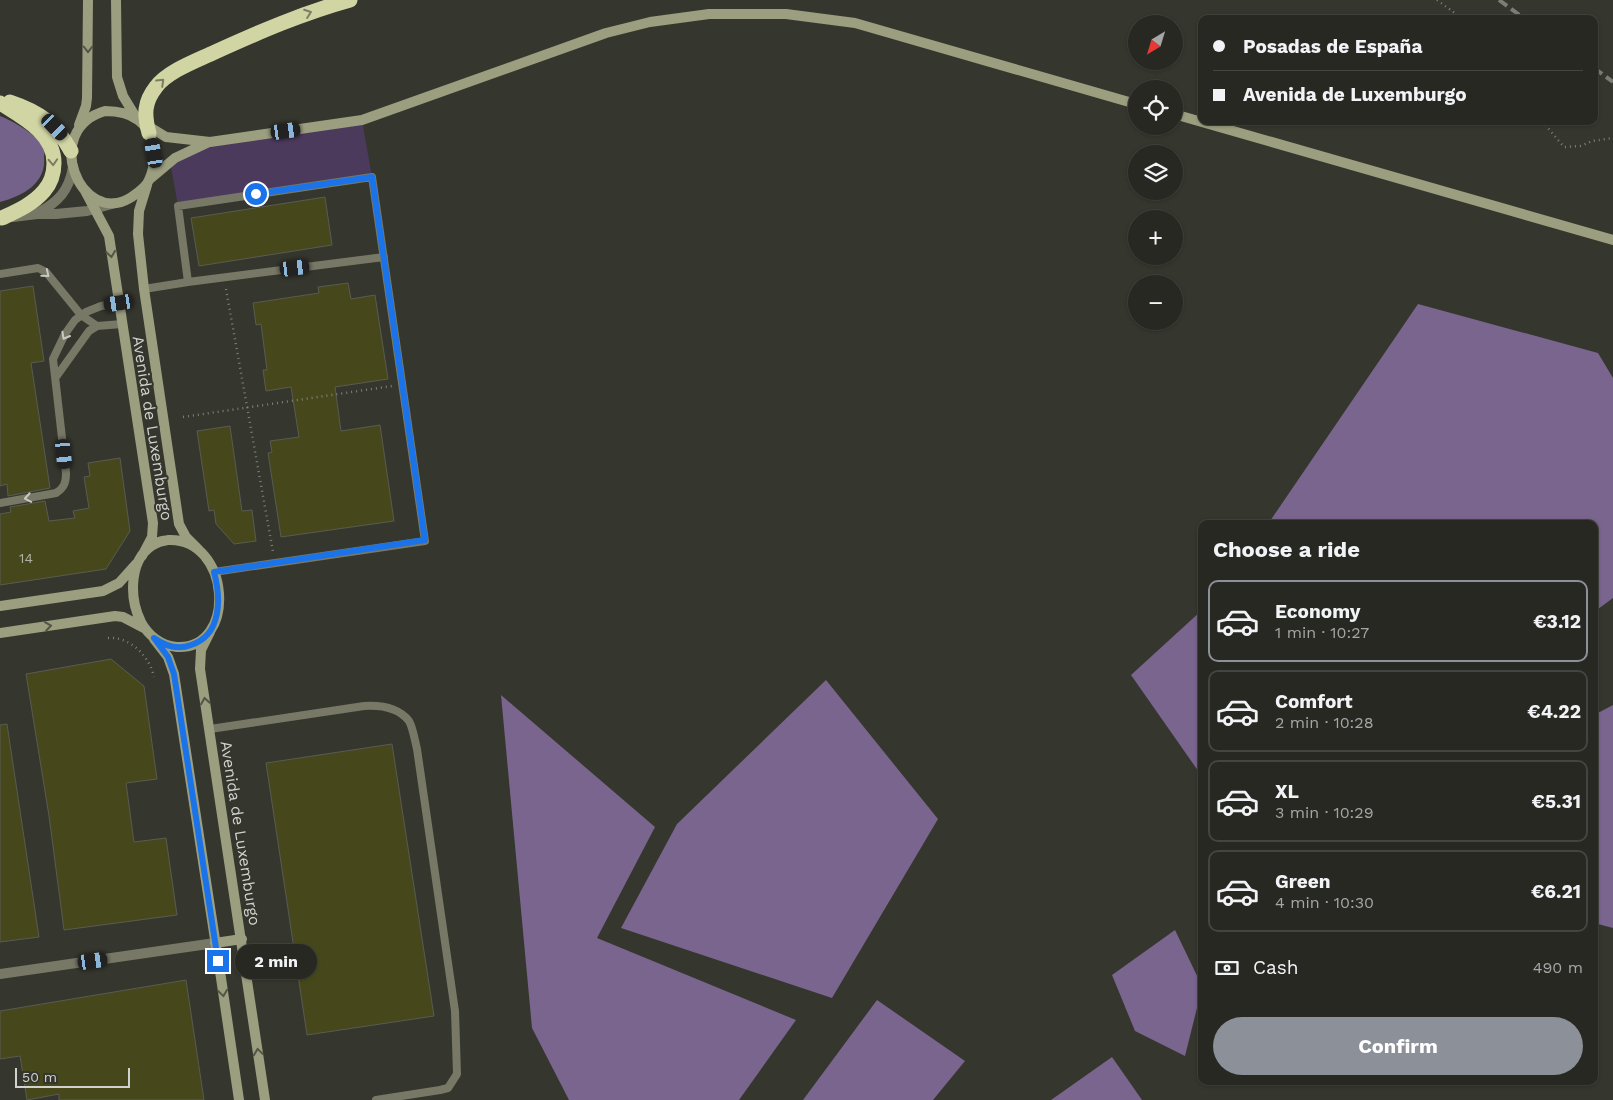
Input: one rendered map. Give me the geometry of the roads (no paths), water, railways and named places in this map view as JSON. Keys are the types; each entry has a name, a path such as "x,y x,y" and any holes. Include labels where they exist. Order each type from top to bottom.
{"highway":[{"path":"143,124 148,100 157,86 168,75 199,59 268,29 350,0"},
{"path":"0,98 25,107 47,120 62,135 72,151"},
{"path":"0,104 27,120 39,131 49,143 54,159 54,173 44,191 26,206 1,219"}],"main road":[{"name":"Avenida de Luxemburgo","path":"88,0 87,98 86,106 73,140 73,167 78,182 109,236 153,523 152,537 141,558"},
{"name":"Avenida de Luxemburgo","path":"116,0 118,76 124,96 143,124 154,153 138,224 144,289 179,524 186,536 200,550"},
{"path":"77,131 85,120 94,114 105,111 116,111 166,137 210,142 362,120 606,33 650,22 709,14 786,14 856,23 1128,102"},
{"path":"1183,117 1198,121"},
{"path":"1212,125 1613,240"},
{"path":"84,190 96,199 106,202 115,203 126,200 136,194 175,158 210,142"},
{"path":"0,606 102,591 118,583 156,543 168,540 190,543 200,550 214,572 218,594 218,610 215,621 210,632 202,640 184,647 162,644 154,638"},
{"path":"141,558 134,576 134,600 137,612 147,630 168,657 174,674 239,1100"},
{"path":"0,633 115,616 123,617 147,630"},
{"name":"Avenida de Luxemburgo","path":"210,632 200,659 265,1100"},
{"path":"215,943 242,939"}],"street":[{"path":"37,214 54,204 59,198 70,181 73,167"},
{"path":"1,219 94,209 115,203"},
{"path":"0,974 215,943"}],"lane":[{"path":"188,282 178,206 372,177 425,540 214,572"},
{"path":"144,289 384,257"},
{"path":"0,274 38,268 46,272 81,315 97,326"},
{"path":"0,503 56,494 66,483 53,358 65,334 81,315 101,306 119,303"},
{"path":"56,377 89,331 97,326 122,324"},
{"path":"210,729 379,705 390,708 409,722 417,749 455,1011 457,1074 448,1088 376,1100"}],"railway":[{"path":"1499,0 1520,15"},
{"path":"1598,71 1613,82"}]}
